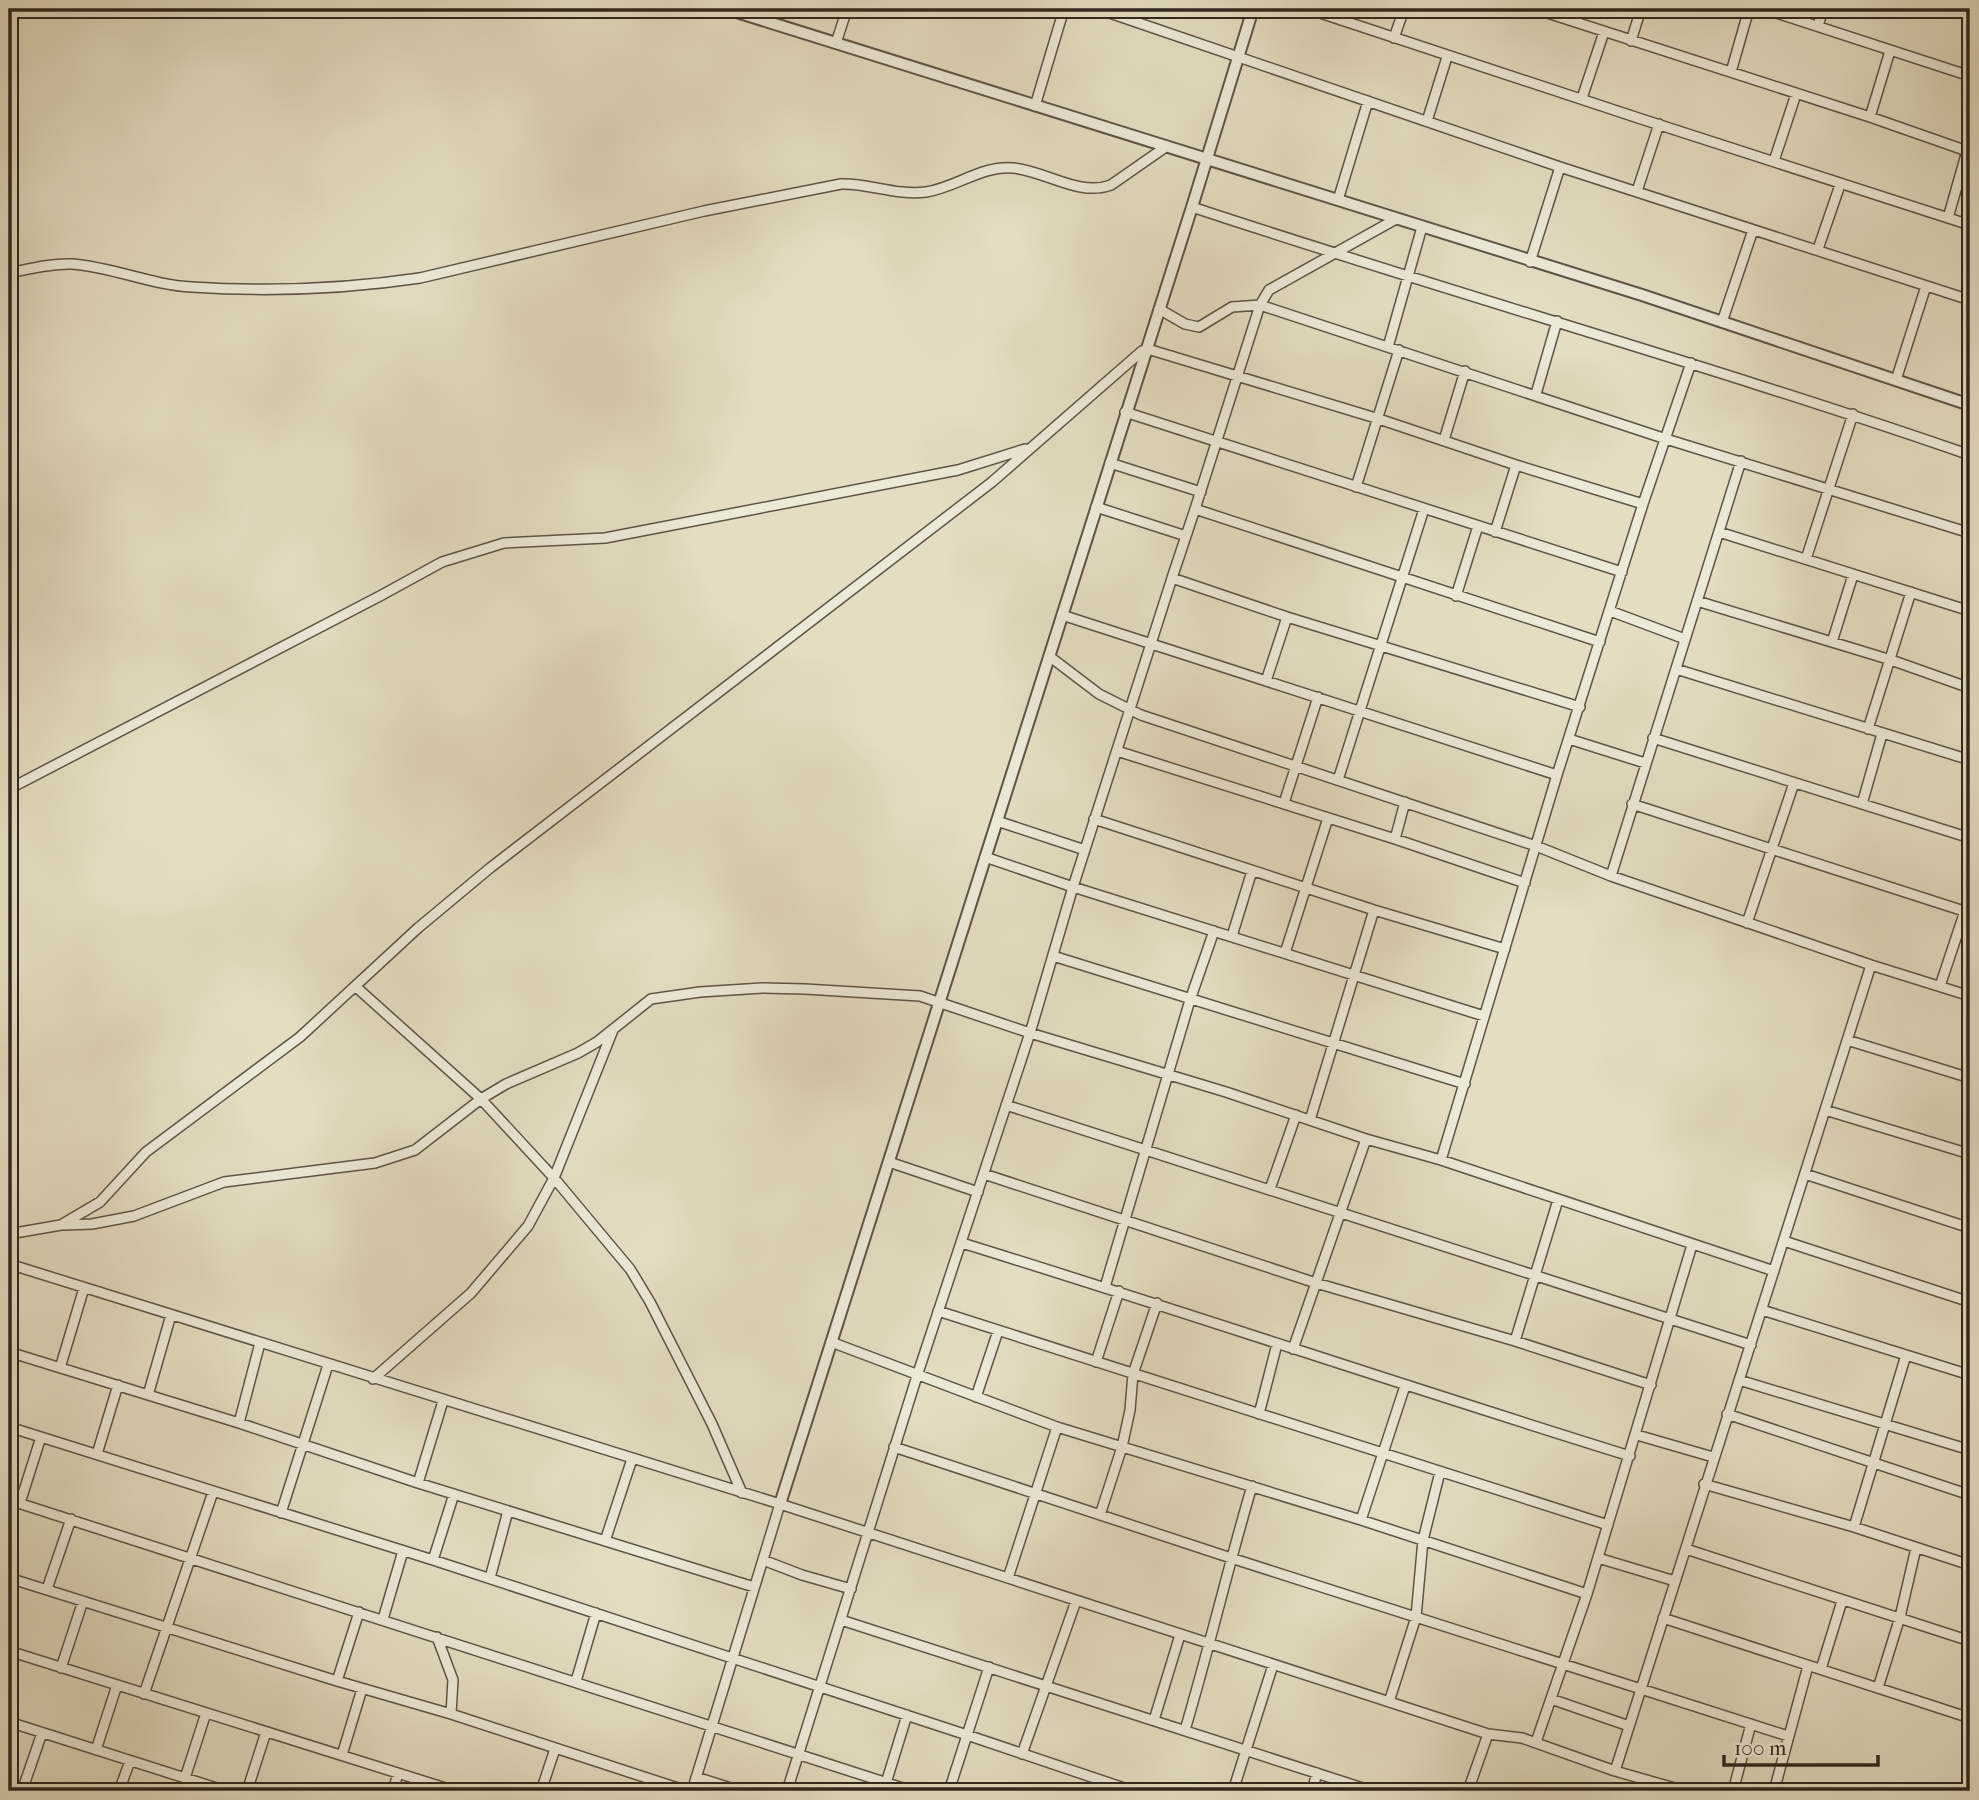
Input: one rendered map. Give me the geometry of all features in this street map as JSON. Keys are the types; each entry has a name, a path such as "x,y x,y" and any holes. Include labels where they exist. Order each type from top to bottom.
{"street":[{"path":"727,9 1722,322 1970,405"},
{"path":"836,43 847,9"},
{"path":"1035,106 1064,9"},
{"path":"1098,9 1560,167 1970,300"},
{"path":"9,1578 362,1689 451,1714 689,1791 696,1777 762,1560 1192,207 1252,9"},
{"path":"1308,9 1447,57 1582,98 1840,185 1970,225"},
{"path":"1394,38 1404,9"},
{"path":"1535,9 1870,117 1969,152 1948,218"},
{"path":"1631,41 1641,9"},
{"path":"1731,72 1749,9"},
{"path":"1764,9 1970,76"},
{"path":"1818,26 1824,9"},
{"path":"1582,98 1604,32"},
{"path":"1870,117 1889,51"},
{"path":"1427,121 1447,57"},
{"path":"1774,161 1796,94"},
{"path":"1338,200 1368,101"},
{"path":"1637,191 1659,124"},
{"path":"9,273 71,264 193,287 336,288 380,284 420,278 704,211 841,184 862,184 914,193 939,189 991,170 1014,168 1082,187 1102,188 1111,185 1167,146"},
{"path":"1530,262 1560,167"},
{"path":"1818,249 1840,185"},
{"path":"1192,207 1407,277 1853,414 1970,455"},
{"path":"787,1791 894,1447 1030,1033 1094,819 1260,305 1269,290 1396,219"},
{"path":"1388,347 1422,227"},
{"path":"1722,322 1753,230"},
{"path":"1896,380 1926,286"},
{"path":"1159,309 1185,324 1199,327 1232,307 1260,305 1666,439 1970,533"},
{"path":"1536,394 1557,321"},
{"path":"61,1226 100,1202 146,1152 300,1037 418,928 491,868 992,482 1138,353 1146,350 1238,376 1643,504"},
{"path":"1356,486 1399,350"},
{"path":"1441,1160 1557,775 1691,363"},
{"path":"1444,440 1465,371"},
{"path":"1125,412 1622,572"},
{"path":"1806,559 1853,414"},
{"path":"9,789 424,571 467,553 504,543 586,541 618,535 958,470 1030,447"},
{"path":"1611,876 1741,461"},
{"path":"1110,463 1201,492"},
{"path":"1495,532 1516,465"},
{"path":"1096,507 1186,536"},
{"path":"1195,509 1600,642"},
{"path":"1338,780 1424,509"},
{"path":"1456,596 1478,526"},
{"path":"1719,532 1853,575 1969,608"},
{"path":"1832,642 1853,575"},
{"path":"1172,578 1287,617 1580,707"},
{"path":"1868,729 1911,592"},
{"path":"1697,601 1891,660 1970,688"},
{"path":"1610,611 1685,639"},
{"path":"1062,615 1557,775"},
{"path":"1266,681 1287,617"},
{"path":"1049,656 1088,687 1130,711 1536,846 1611,876 1970,996"},
{"path":"1676,668 1970,760"},
{"path":"1284,803 1318,697"},
{"path":"1862,804 1882,734"},
{"path":"1653,738 1970,838"},
{"path":"1569,739 1645,763"},
{"path":"1117,751 1525,883"},
{"path":"1747,922 1794,783"},
{"path":"1395,839 1405,802"},
{"path":"1632,804 1968,912"},
{"path":"1285,953 1328,818"},
{"path":"1094,819 1374,910 1505,948"},
{"path":"996,821 1085,850"},
{"path":"985,857 1484,1016"},
{"path":"1231,936 1252,871"},
{"path":"1940,986 1968,912 1970,896"},
{"path":"1310,1120 1374,910"},
{"path":"1105,1287 1167,1075 1214,931"},
{"path":"1053,956 1465,1084"},
{"path":"1615,1771 1871,965"},
{"path":"355,986 481,1099 554,1178 630,1269 640,1283 712,1424 742,1493"},
{"path":"9,1234 134,1216 224,1182 376,1163 394,1158 415,1150 432,1139 481,1099 506,1084 578,1053 614,1029 651,999 700,992 762,988 905,994 940,1002 1366,1139 1441,1160 1774,1271"},
{"path":"373,1379 471,1293 528,1226 554,1178 614,1029"},
{"path":"1847,1040 1970,1078"},
{"path":"1006,1105 1751,1345"},
{"path":"1825,1110 1970,1154"},
{"path":"1270,1189 1296,1115"},
{"path":"1293,1349 1366,1139"},
{"path":"888,1162 978,1192"},
{"path":"984,1174 1315,1283 1515,1341 1651,1385"},
{"path":"1805,1174 1970,1228"},
{"path":"1515,1341 1558,1200"},
{"path":"1784,1241 1970,1302"},
{"path":"962,1243 1157,1303 1405,1386 1630,1457"},
{"path":"1536,1742 1587,1594 1637,1435 1692,1245"},
{"path":"9,1264 780,1504 1488,1734 1536,1742 1615,1771 1681,1791"},
{"path":"60,1368 84,1288"},
{"path":"1096,1362 1119,1291"},
{"path":"1100,1515 1122,1447 1130,1410 1133,1374 1157,1303"},
{"path":"1762,1310 1970,1375"},
{"path":"938,1311 1608,1525"},
{"path":"148,1395 171,1315"},
{"path":"976,1397 998,1331"},
{"path":"831,1342 1057,1427 1361,1520 1587,1594"},
{"path":"239,1423 260,1343"},
{"path":"1259,1414 1277,1343"},
{"path":"9,1352 754,1587"},
{"path":"1854,1527 1906,1355"},
{"path":"281,1513 328,1365"},
{"path":"1739,1380 1970,1450"},
{"path":"97,1454 118,1385"},
{"path":"1361,1520 1405,1386"},
{"path":"418,1483 443,1401"},
{"path":"1727,1414 1970,1495"},
{"path":"9,1427 490,1578 1127,1790"},
{"path":"1008,1578 1057,1427"},
{"path":"1637,1435 1713,1457"},
{"path":"20,1503 41,1437"},
{"path":"894,1447 1035,1495 1788,1736"},
{"path":"605,1541 632,1458"},
{"path":"1389,1702 1416,1617 1423,1540 1440,1472"},
{"path":"1704,1484 1854,1527 1970,1565"},
{"path":"1185,1730 1252,1486"},
{"path":"144,1694 212,1492"},
{"path":"433,1560 454,1494"},
{"path":"9,1500 912,1791"},
{"path":"490,1578 508,1511"},
{"path":"47,1589 71,1519"},
{"path":"1878,1688 1900,1617 1916,1548"},
{"path":"1686,1549 1970,1641"},
{"path":"383,1619 403,1551"},
{"path":"1598,1558 1675,1581"},
{"path":"762,1560 802,1575 851,1588"},
{"path":"61,1668 83,1601"},
{"path":"1022,1754 1076,1601"},
{"path":"1821,1669 1842,1601"},
{"path":"337,1681 359,1612"},
{"path":"576,1681 596,1614"},
{"path":"1664,1618 1970,1718"},
{"path":"841,1620 1372,1791"},
{"path":"1154,1720 1180,1635"},
{"path":"437,1637 453,1680 451,1714"},
{"path":"9,1651 454,1791"},
{"path":"1233,1791 1273,1665"},
{"path":"1774,1791 1808,1666"},
{"path":"950,1791 989,1667"},
{"path":"96,1750 117,1685"},
{"path":"342,1755 362,1689"},
{"path":"1551,1699 1629,1726"},
{"path":"185,1778 206,1713"},
{"path":"886,1783 907,1715"},
{"path":"9,1722 226,1791"},
{"path":"1733,1791 1752,1724"},
{"path":"247,1791 266,1732"},
{"path":"22,1791 42,1733"},
{"path":"1468,1791 1488,1734"},
{"path":"541,1791 555,1749"},
{"path":"119,1791 130,1761"},
{"path":"393,1791 398,1773"},
{"path":"1312,1791 1317,1773"},
{"path":"696,1777 740,1791"},
{"path":"1094,1791 1097,1779"}]}
